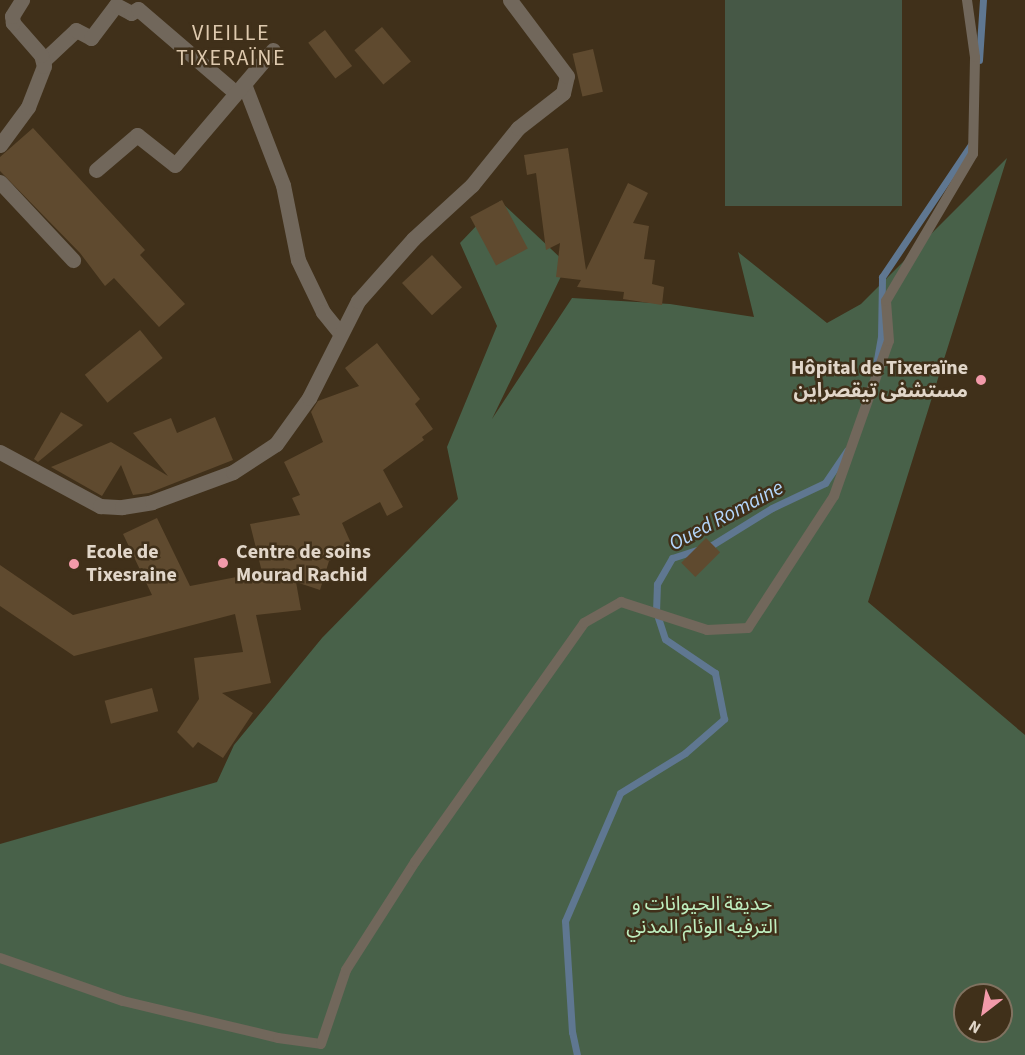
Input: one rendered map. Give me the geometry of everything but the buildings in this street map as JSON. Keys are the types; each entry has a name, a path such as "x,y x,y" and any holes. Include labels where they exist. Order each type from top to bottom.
{"street":[{"path":"0,145 42,80 43,61 12,22 22,0"},
{"path":"0,452 100,506 152,502 232,472 276,444 309,398 358,301 413,239 472,185 518,128 563,93 567,76 510,0"},
{"path":"43,61 76,30 91,38 116,5 131,14 138,9 240,88 283,185 298,260 323,312 340,333"},
{"path":"96,171 137,135 175,165 273,50"},
{"path":"0,182 73,260"}],"lane":[{"path":"0,958 123,1001 278,1038 321,1044 346,970 415,862 584,623 621,602 707,630 748,628 834,496 890,340 886,301 973,154 975,57 967,0"}],"green space":[{"path":"725,0 902,0 902,206 725,206"},
{"name":"حديقة الحيوانات و الترفيه الوئام المدني","path":"1007,158 868,602 1025,735 1025,1055 0,1055 0,844 217,782 234,745 322,638 458,499 447,447 497,326 460,243 500,201 567,264 492,419 572,298 670,304 754,317 738,252 827,323 861,304"}],"waterway":[{"name":"Oued Romaine","path":"979,60 983,0"},
{"name":"Oued Romaine","path":"876,365 881,337 882,277 972,143"},
{"name":"Oued Romaine","path":"577,1055 572,1032 565,921 620,793 685,753 724,719 715,673 665,639 656,612 657,584 672,558 712,545 772,508 825,483 847,450"}],"place":[{"name":"Hôpital de Tixeraïne مستشفى تيقصراين","path":"981,380"},
{"name":"Centre de soins Mourad Rachid","path":"223,563"},
{"name":"Ecole de Tixesraine","path":"74,564"}],"district":[{"name":"VIEILLE TIXERAÏNE","path":"231,46"}]}
